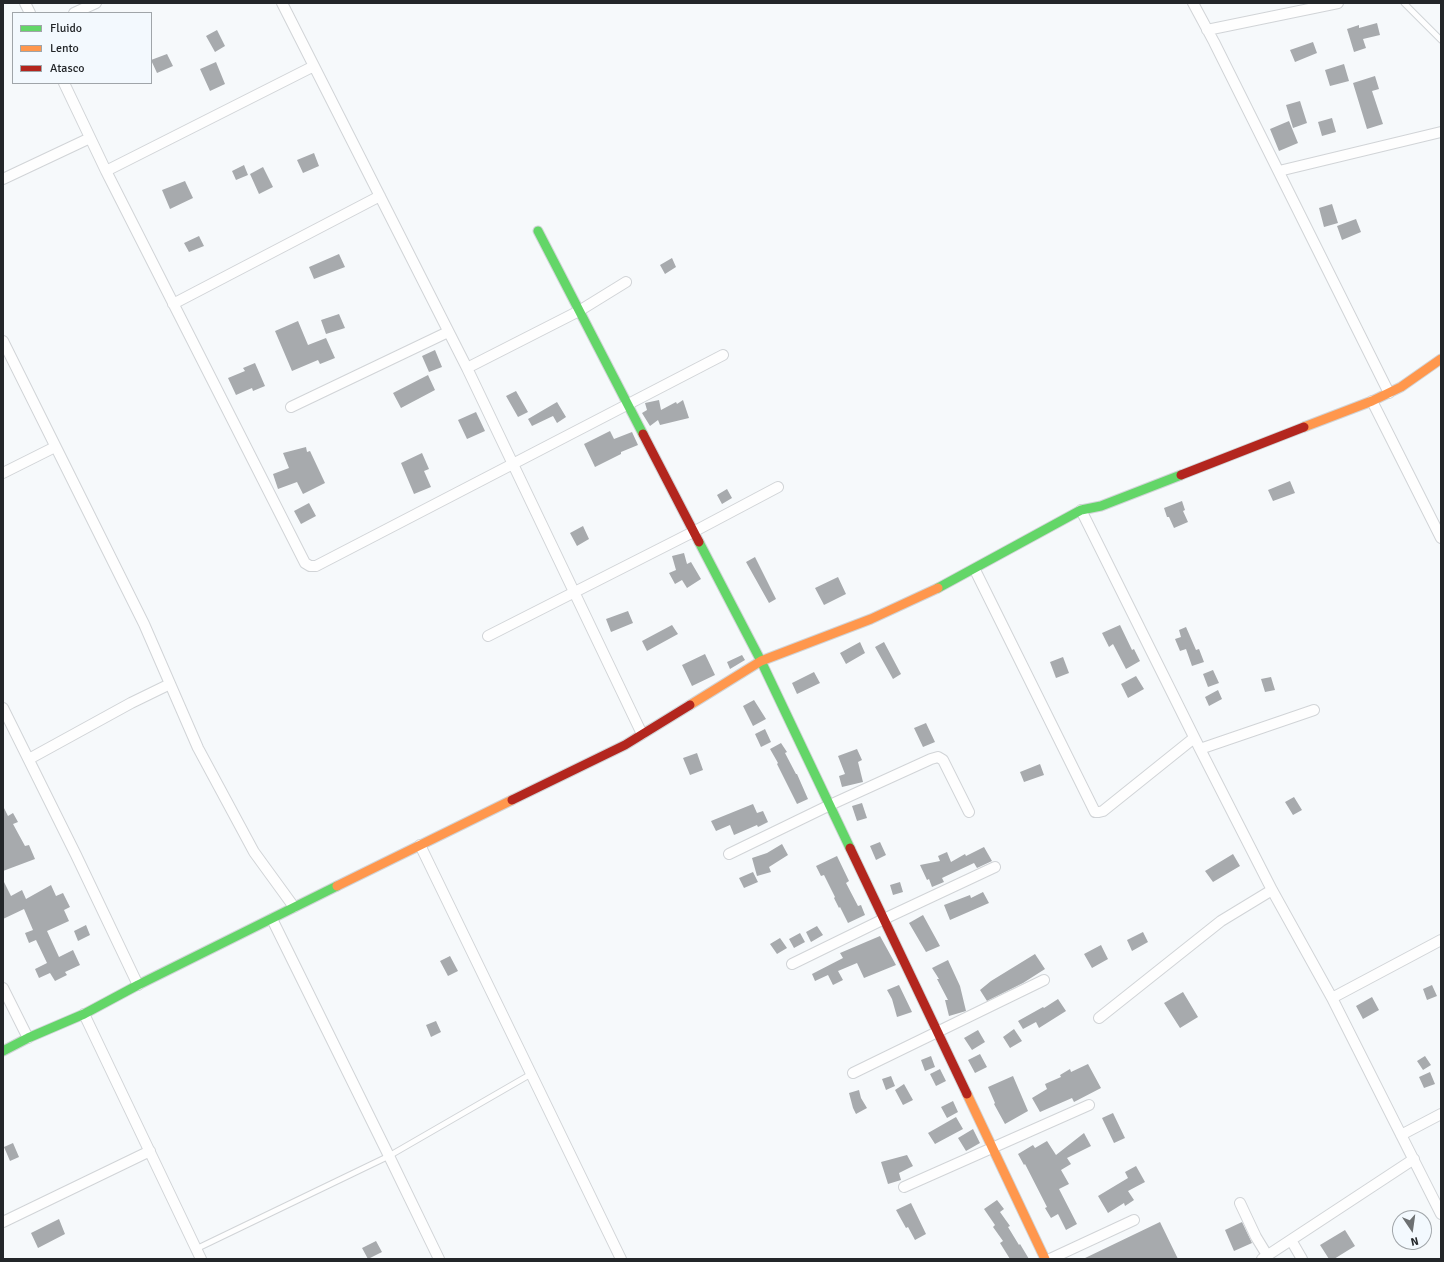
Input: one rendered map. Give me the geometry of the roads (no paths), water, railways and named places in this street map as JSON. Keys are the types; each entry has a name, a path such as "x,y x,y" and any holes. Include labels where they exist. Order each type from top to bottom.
{"street":[{"path":"25,3 30,12"},
{"path":"76,12 96,3"},
{"path":"282,3 467,368 642,734"},
{"path":"1193,3 1208,30 1389,393"},
{"path":"1208,30 1338,3"},
{"path":"106,171 314,66"},
{"path":"64,84 106,171 173,304 305,563 310,566 316,566 723,355"},
{"path":"1278,171 1441,132"},
{"path":"3,179 90,138"},
{"path":"173,304 380,196"},
{"path":"538,231 761,661 1045,1259"},
{"path":"467,368 579,311 626,282"},
{"path":"291,407 448,332"},
{"path":"3,341 144,624 198,748 254,852 294,907"},
{"path":"3,1051 28,1038 84,1014 138,985 294,907 626,745 761,661 871,619 950,583 1082,510 1102,506 1372,401 1401,387 1441,358"},
{"path":"1372,401 1441,538"},
{"path":"3,473 55,447"},
{"path":"488,636 695,532 778,487"},
{"path":"1082,510 1194,738 1272,890 1332,998 1441,1214"},
{"path":"975,570 1095,812 1103,811 1194,738"},
{"path":"28,759 131,703 170,684"},
{"path":"3,708 138,985"},
{"path":"1200,749 1314,710"},
{"path":"729,854 830,805 938,757 943,760 969,812"},
{"path":"420,845 621,1259"},
{"path":"792,964 995,867"},
{"path":"1100,1018 1221,921 1272,890"},
{"path":"272,919 390,1156 439,1259"},
{"path":"1332,998 1441,940"},
{"path":"853,1073 1044,980"},
{"path":"3,988 28,1038"},
{"path":"84,1014 201,1259"},
{"path":"904,1187 1089,1105"},
{"path":"1401,1135 1441,1114"},
{"path":"3,1222 150,1151"},
{"path":"1240,1203 1265,1257 1414,1159"},
{"path":"1050,1259 1134,1220"},
{"path":"1291,1240 1302,1259"}],"lane":[{"path":"1404,3 1441,40"},
{"path":"196,1249 390,1156 531,1074"}]}
